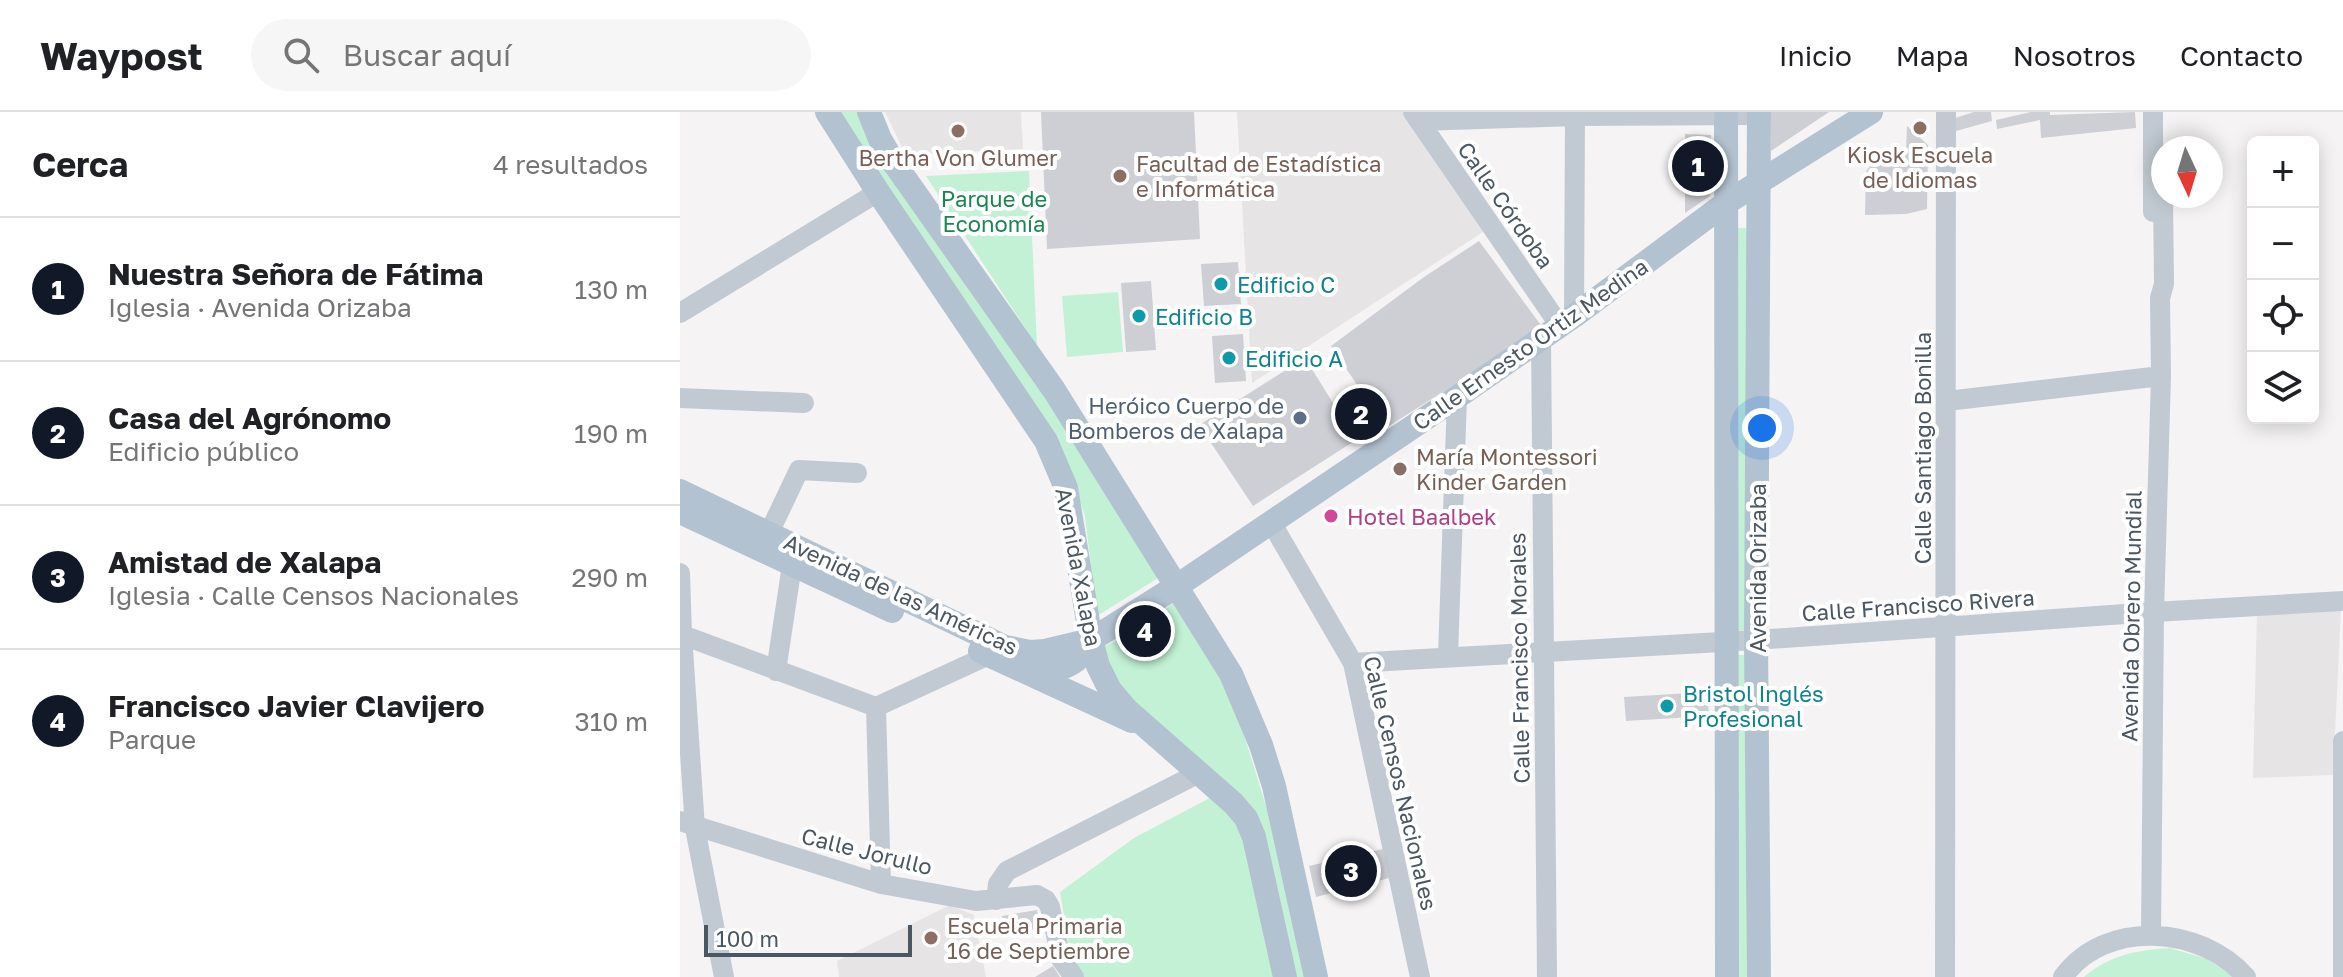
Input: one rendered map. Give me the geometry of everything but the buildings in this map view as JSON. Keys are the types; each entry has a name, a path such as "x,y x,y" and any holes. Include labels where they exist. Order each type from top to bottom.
{"main road":[{"name":"Avenida Xalapa","path":"827,112 1046,441 1066,488 1091,640 1098,666 1110,690 1127,710 1246,818 1254,837 1285,977"},
{"name":"Avenida Xalapa","path":"869,112 894,163 1054,390 1231,674 1261,745 1279,808 1316,977"},
{"name":"Calle Ernesto Ortiz Medina","path":"1091,640 1177,586 1457,397 1726,203 1871,112"},
{"name":"Avenida Orizaba","path":"1726,113 1727,977"},
{"name":"Avenida Orizaba","path":"1759,114 1756,640 1759,977"},
{"name":"Avenida de las Américas","path":"680,491 1005,647 1030,652 1045,651 1091,640"},
{"name":"Avenida de las Américas","path":"680,512 1150,729"},
{"name":"Avenida de las Américas","path":"1018,670 1053,670 1074,663 1085,655 1091,640"}],"street":[{"name":"Calle Santiago Bonilla","path":"1945,977 1946,112"},
{"name":"Avenida Obrero Mundial","path":"2153,112 2153,283 2160,298"},
{"path":"2161,112 2162,136"},
{"name":"Calle Francisco Morales","path":"1547,977 1543,652 1558,327 1575,114"},
{"path":"1418,115 1759,114"},
{"name":"Calle Córdoba","path":"1418,115 1558,327"},
{"path":"680,313 878,192"},
{"name":"Avenida Obrero Mundial","path":"2151,935 2163,208"},
{"path":"1947,401 2161,376"},
{"path":"1448,656 1457,397"},
{"path":"680,398 804,403"},
{"path":"769,533 799,470 857,473"},
{"name":"Calle Censos Nacionales","path":"1271,522 1353,663 1420,977"},
{"path":"776,671 792,565"},
{"path":"680,573 688,825 724,977"},
{"name":"Calle Francisco Rivera","path":"1353,663 2343,601"},
{"path":"681,634 876,707 989,655"},
{"path":"876,707 881,884"},
{"path":"2342,741 2343,977"},
{"path":"996,900 998,884 1007,871 1199,773"},
{"name":"Calle Jorullo","path":"688,825 881,884 976,901 1037,895 1046,900 1050,907 1061,959 1074,977"},
{"path":"2063,977 2073,964 2097,948 2123,939 2151,935 2182,938 2212,949 2238,967 2246,977"}],"shaded area":[{"name":"Bertha Von Glumer","path":"885,112 1021,112 1023,149 906,155"},
{"path":"1237,112 1406,112 1486,230 1252,383"},
{"path":"2341,608 2333,775 2253,778 2257,612"},
{"name":"Escuela Primaria 16 de Septiembre","path":"950,905 974,915 986,977 839,977 837,961"}],"green space":[{"path":"832,112 866,112 1158,578 1097,616 1085,516 1065,456"},
{"name":"Parque de Economía","path":"1029,171 1037,346 926,176"},
{"path":"1731,228 1750,228 1751,630 1734,631"},
{"path":"1118,292 1123,352 1067,357 1062,296"},
{"path":"1176,601 1230,690 1271,822 1312,977 1290,977 1256,828 1170,743 1110,675 1103,647 1118,640 1143,655 1155,652 1165,638 1158,614"},
{"path":"1731,655 1750,655 1751,977 1731,977"},
{"path":"1223,791 1242,814 1283,977 1082,977 1070,952 1060,892 1134,838"},
{"path":"2170,948 2207,959 2234,977 2084,977 2104,963 2124,955"}],"place":[{"name":"Kiosk Escuela de Idiomas","path":"1920,128"},
{"name":"Bertha Von Glumer","path":"958,131"},
{"name":"Nuestra Señora de Fátima","path":"1698,166"},
{"name":"Facultad de Estadística e Informática","path":"1120,176"},
{"name":"Edificio C","path":"1221,284"},
{"name":"Edificio B","path":"1139,316"},
{"name":"Edificio A","path":"1229,358"},
{"name":"Casa del Agrónomo","path":"1361,414"},
{"name":"Heróico Cuerpo de Bomberos de Xalapa","path":"1300,418"},
{"name":"María Montessori Kinder Garden","path":"1400,469"},
{"name":"Hotel Baalbek","path":"1331,516"},
{"name":"Francisco Javier Clavijero","path":"1145,631"},
{"name":"Bristol Inglés Profesional","path":"1667,706"},
{"name":"Amistad de Xalapa","path":"1351,871"},
{"name":"Escuela Primaria 16 de Septiembre","path":"931,938"}]}
